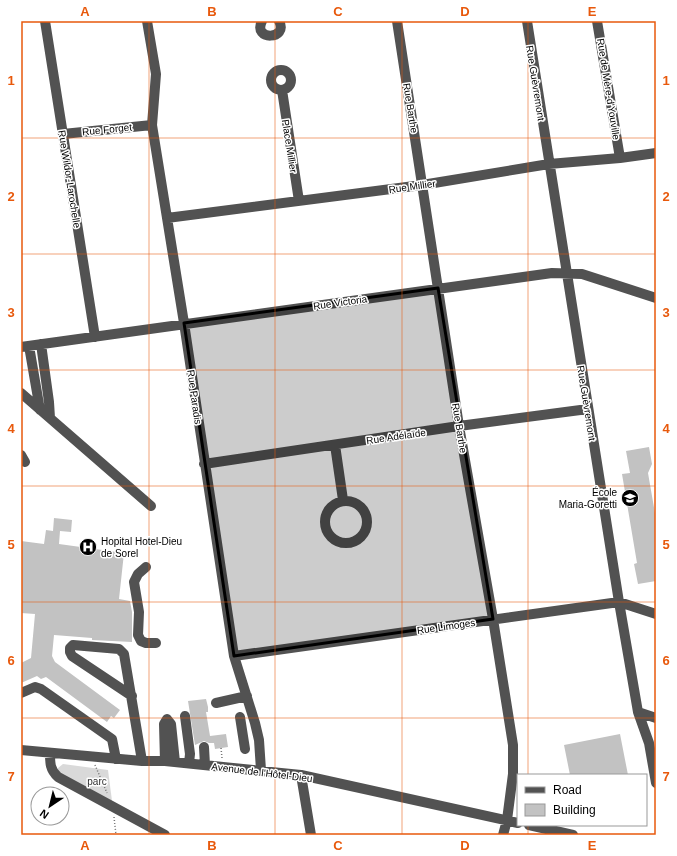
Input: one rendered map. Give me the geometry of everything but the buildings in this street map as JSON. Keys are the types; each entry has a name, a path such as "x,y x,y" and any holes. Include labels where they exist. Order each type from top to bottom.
{"street":[{"name":"Rue Wildor-Larochelle","path":"45,21 95,337"},
{"name":"Rue Paradis","path":"147,21 156,74 152,125 184,324 234,656 255,723 261,770"},
{"path":"262,21 260,28 262,33 271,37 277,34 280,29 279,21"},
{"name":"Rue Barthe","path":"397,21 459,426 513,745 513,774 507,820 503,835"},
{"name":"Rue Guèvremont","path":"526,21 619,602 638,712 649,743 656,783"},
{"name":"Rue de Mère-d'Youville","path":"597,21 620,158"},
{"name":"Place Millier","path":"282,90 299,201"},
{"name":"Rue Forget","path":"62,134 152,125"},
{"name":"Rue Millier","path":"167,218 422,185 549,164 620,158 656,153"},
{"name":"Rue Victoria","path":"31,346 552,273 579,274 593,277 656,298"},
{"path":"31,346 41,393 40,406"},
{"path":"31,346 49,402 50,418"},
{"path":"21,393 40,406 50,418 151,506"},
{"name":"Rue Adélaïde","path":"204,464 459,426 588,409"},
{"path":"335,445 343,500"},
{"path":"343,500 357,504 366,514 367,522 363,535 351,543 344,543 331,538 324,526 324,518 331,506 343,500"},
{"path":"146,567 138,574 134,582 140,612 138,635 141,641 146,643 156,643"},
{"name":"Rue Limoges","path":"234,656 619,602 656,614"},
{"path":"132,696 72,656 70,648 73,645 119,650 124,654 132,696 142,761"},
{"path":"21,693 35,687 41,689 112,739 116,759"},
{"path":"216,703 247,696"},
{"path":"638,712 656,718"},
{"path":"185,716 190,754 189,763"},
{"path":"246,749 241,721 255,723"},
{"path":"204,747 205,765"},
{"name":"Avenue de l'Hôtel-Dieu","path":"21,750 142,761 170,761 302,775 517,823"},
{"path":"50,753 50,767 53,773 58,777 165,835"},
{"path":"302,775 311,835"},
{"path":"533,826 573,835"}],"highlighted area":[{"path":"438,288 493,619 234,656 184,323"}],"green space":[{"name":"parc","path":"63,764 108,770 112,801 58,774 58,768"}],"place":[{"name":"École Maria-Goretti","path":"630,498"},
{"name":"Hopital Hotel-Dieu de Sorel","path":"88,547"}]}
